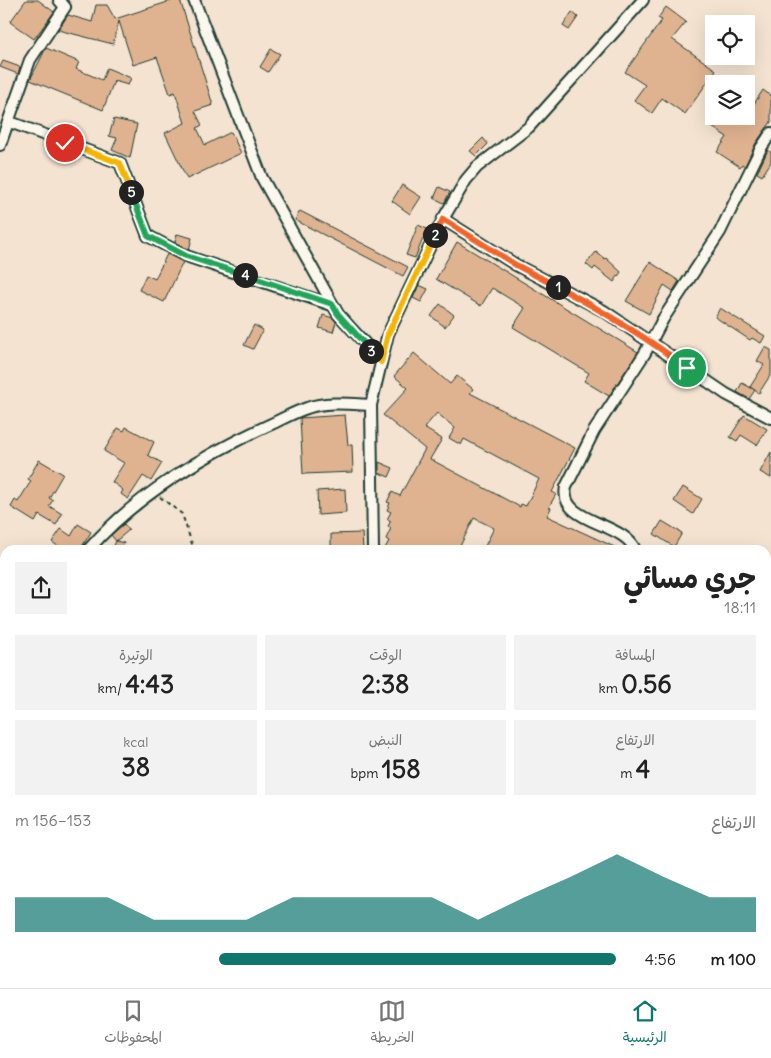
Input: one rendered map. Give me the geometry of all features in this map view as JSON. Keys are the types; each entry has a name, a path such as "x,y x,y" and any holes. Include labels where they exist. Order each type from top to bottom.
{"street":[{"path":"0,145 10,122 30,60 65,7 59,0"},
{"path":"194,0 262,178 338,314 381,362"},
{"path":"373,545 371,405 388,334 443,219 466,180 477,167 529,127 643,0"},
{"path":"10,122 120,163 148,236 186,256 332,304"},
{"path":"633,545 622,535 570,508 565,494 575,467 594,431 720,232 761,148 771,133"},
{"path":"443,219 516,265 604,311 726,394 771,418"},
{"path":"92,545 110,524 153,491 241,438 308,407 348,404 371,405"}],"path":[{"path":"153,491 182,514 192,545"}],"building":[{"path":"26,0 38,0 54,12 34,39 10,22"},
{"path":"174,0 180,0 213,105 195,111 202,125 197,128 205,145 231,132 241,153 187,179 165,133 185,123 175,92 170,94 157,57 133,65 119,21 113,44 58,30 68,15 92,22 96,5 107,5 115,19"},
{"path":"666,7 686,22 672,39 705,62 705,65 709,65 716,70 712,75 705,75 705,86 685,114 662,98 652,113 634,100 645,85 625,72 662,20 658,18"},
{"path":"572,12 578,17 569,30 563,26"},
{"path":"46,48 79,62 76,69 102,80 107,68 131,78 128,85 114,81 103,110 30,80"},
{"path":"271,49 280,54 268,72 260,67"},
{"path":"3,61 20,67 18,74 0,67"},
{"path":"763,90 771,96 771,122 756,143 745,166 742,164 740,167 717,152 727,137 709,125 755,125 755,102"},
{"path":"114,119 137,124 130,158 112,150 117,138 109,136"},
{"path":"483,138 488,144 476,156 470,151"},
{"path":"768,150 771,152 771,162 762,176 757,173"},
{"path":"402,185 421,197 410,214 392,201"},
{"path":"439,187 450,192 444,203 434,198"},
{"path":"300,211 408,267 403,276 295,220"},
{"path":"418,225 427,229 415,258 406,255"},
{"path":"177,234 192,238 189,250 175,242"},
{"path":"457,242 638,352 609,396 584,381 589,373 513,327 525,308 492,288 481,306 436,279"},
{"path":"596,252 606,258 621,272 614,282 595,267 593,270 586,264"},
{"path":"167,254 183,262 164,302 139,290 146,275 155,279"},
{"path":"650,262 679,281 673,291 664,285 649,314 626,301"},
{"path":"419,285 428,289 421,302 413,298"},
{"path":"440,304 454,315 445,327 431,316"},
{"path":"720,308 765,336 761,343 752,338 750,340 715,317"},
{"path":"323,315 333,318 336,322 333,332 319,328"},
{"path":"254,325 263,330 253,349 244,345"},
{"path":"765,347 771,350 771,374 759,393 750,387 764,365 757,361"},
{"path":"414,353 450,384 457,376 473,389 470,393 575,448 552,492 556,494 549,507 551,508 547,516 610,545 486,545 494,528 474,518 460,545 387,545 389,541 386,539 391,528 388,526 391,521 387,519 391,512 387,510 390,503 387,502 392,492 400,496 425,449 383,415 408,388 394,376","holes":["437,413 455,428 449,438 461,445 464,439 539,479 526,506 521,504 520,507 430,459 442,439 424,428"]},
{"path":"742,383 755,390 749,399 737,392"},
{"path":"345,415 348,445 352,445 353,472 303,474 300,418"},
{"path":"744,415 767,429 757,445 741,435 737,441 730,437"},
{"path":"126,427 154,442 148,455 162,463 151,481 143,476 128,499 121,494 123,490 112,482 124,463 104,451 118,428 124,431"},
{"path":"771,452 771,478 760,472"},
{"path":"39,460 63,474 49,498 53,500 49,506 62,514 56,525 39,515 35,522 11,507 15,500 18,502 31,481 28,479"},
{"path":"379,462 393,468 389,477 379,473"},
{"path":"683,487 702,499 693,514 674,501"},
{"path":"345,489 346,513 318,515 317,491"},
{"path":"662,521 682,533 675,545 671,545 654,534"},
{"path":"78,524 91,532 83,545 56,545 52,542 61,529 71,536"},
{"path":"124,524 129,530 116,541 111,535"},
{"path":"362,533 363,545 331,545 331,534"},
{"path":"116,541 124,543 123,545 114,545"}],"route":[{"path":"65,143 120,163 148,236 186,256 332,304 338,314 381,362 388,334 443,219 516,265 604,311 658,346 687,368"}]}
